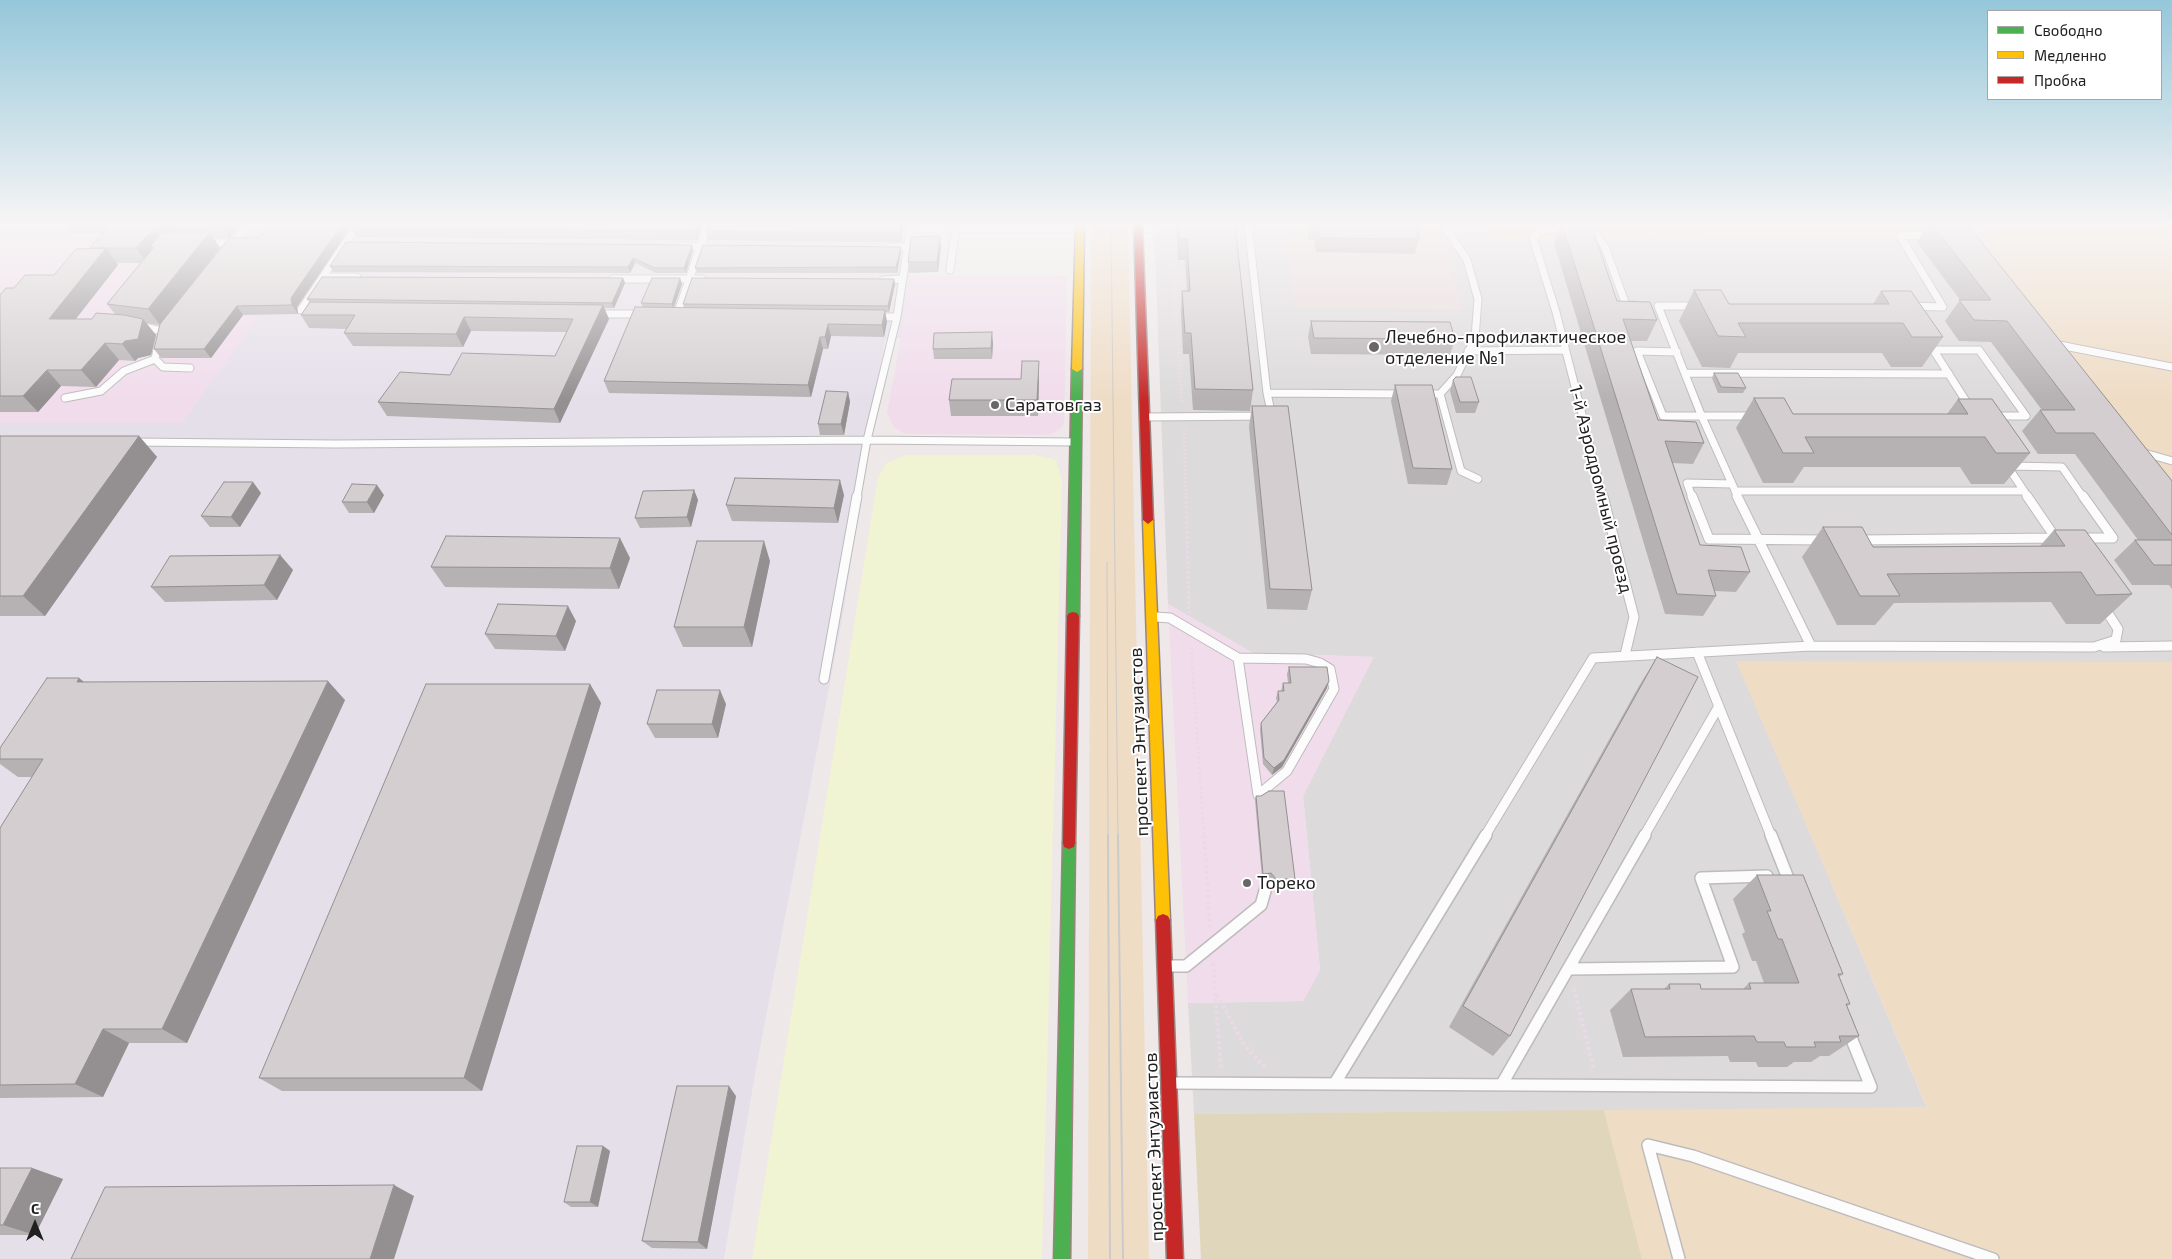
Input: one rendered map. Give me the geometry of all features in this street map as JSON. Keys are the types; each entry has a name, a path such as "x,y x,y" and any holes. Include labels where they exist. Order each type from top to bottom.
{"main road":[{"path":"1062,1259 1079,283"},
{"name":"проспект Энтузиастов","path":"1140,283 1175,1259"}],"lane":[{"path":"319,283 301,310 321,310"},
{"path":"677,315 688,283"},
{"path":"824,679 867,440 897,317 902,283"},
{"path":"1144,417 1272,416 1267,393 1255,283"},
{"path":"1267,393 1440,394 1457,375 1475,338 1478,299 1473,283"},
{"name":"1-й Аэродромный проезд","path":"1546,283 1634,617 1625,655"},
{"path":"1618,283 1626,305 1642,306"},
{"path":"1896,306 1909,310 1943,306 1929,283"},
{"path":"1708,306 1654,306 1676,352 1702,417 1758,541 1811,646"},
{"path":"588,314 648,314"},
{"path":"667,314 687,315"},
{"path":"867,317 897,317"},
{"path":"155,359 162,332 167,324"},
{"path":"129,325 162,332"},
{"path":"1925,336 1975,416 1966,416"},
{"path":"2059,355 2049,343 2172,367"},
{"path":"1468,351 1565,350"},
{"path":"1934,350 1980,350 2026,416 1984,416"},
{"path":"1676,352 1637,351 1663,416 1761,416"},
{"path":"155,359 163,367 190,368"},
{"path":"65,398 101,390 124,371 155,359"},
{"path":"1685,373 1949,374"},
{"path":"1440,394 1461,471 1478,479"},
{"path":"128,442 336,444 867,440 1077,442"},
{"path":"2145,463 2134,450 2172,461"},
{"path":"2066,553 2005,463 2062,467 2113,538 2074,538"},
{"path":"1837,540 1758,541 1709,539 1687,483 1734,488 2024,491"},
{"path":"1847,540 2065,538"},
{"path":"2094,647 2116,640 2118,629 2098,599"},
{"path":"1152,617 1170,618 1238,658 1306,659 1320,662 1330,669 1334,689 1287,771 1258,795 1238,658"},
{"path":"1335,1083 1593,658 1811,646 2172,646"},
{"path":"1698,652 1794,894"},
{"path":"1502,1084 1719,706"},
{"path":"1568,969 1732,967 1701,878 1787,876"},
{"path":"1164,966 1186,966 1261,904 1267,884"},
{"path":"1169,1082 1871,1086 1845,1022"},
{"path":"1679,1259 1648,1145 1693,1156 1992,1259"}],"path":[{"path":"1174,283 1183,416 1189,629 1222,1083"},
{"path":"1568,969 1598,1085"},
{"path":"1215,992 1245,1046 1281,1083"}],"shaded area":[{"path":"0,283 284,283 182,424 0,423"},
{"path":"283,283 908,283 901,338 885,339 842,620 755,1074 724,1259 0,1259 0,423 182,423"},
{"path":"908,283 1067,283 1064,424 1059,430 1049,435 905,434 894,427 887,413 901,338"},
{"path":"1091,283 1129,283 1149,1259 1088,1259"},
{"path":"1156,283 2005,283 2172,489 2172,662 1737,662 1927,1108 1194,1114 1188,1003 1303,1001 1320,970 1303,796 1373,657 1253,653 1168,604"},
{"path":"1293,283 1455,283 1463,310 1296,307"},
{"path":"2005,283 2172,283 2172,489"},
{"name":"Тореко","path":"1168,604 1253,653 1374,657 1303,796 1320,970 1303,1001 1188,1003"},
{"path":"1736,661 2172,662 2172,1259 1642,1259 1604,1110 1927,1107"},
{"path":"1604,1110 1642,1259 1201,1259 1194,1114"}],"green space":[{"path":"907,455 1035,455 1056,460 1062,480 1042,1259 752,1259 878,477 887,463"}],"building":[{"path":"18,283 78,283 49,319 92,319 96,313 124,315 143,319 138,339 125,341 122,344 105,343 81,370 47,370 23,396 0,396 0,295 6,288 14,288"},
{"path":"125,283 169,283 148,309 107,304"},
{"path":"193,283 302,283 291,298 292,305 237,306 204,349 154,349 160,324"},
{"path":"318,283 621,283 612,303 307,299"},
{"path":"650,283 679,283 672,304 641,303"},
{"path":"690,283 893,283 888,306 683,304"},
{"path":"1190,283 1241,283 1253,390 1195,389 1191,333 1185,333 1182,291 1190,291"},
{"path":"1580,283 1611,283 1617,301 1650,302 1657,320 1623,319 1658,420 1696,422 1704,443 1665,441 1700,545 1741,547 1750,572 1708,570 1716,596 1677,594"},
{"path":"1978,283 2014,283 2172,481 2172,535 2094,433 2056,433 2040,410 2075,410 2007,321 1974,320 1959,300 1991,300"},
{"path":"1694,290 1721,290 1729,304 1889,304 1881,291 1911,291 1943,337 1912,337 1903,323 1738,323 1746,337 1718,336"},
{"path":"310,302 603,305 554,409 378,402 400,372 450,375 462,353 555,356 573,319 464,317 456,334 344,333 355,315 301,315"},
{"path":"635,307 885,310 882,325 828,324 825,337 820,337 808,385 604,381"},
{"path":"1311,321 1450,322 1455,339 1314,338"},
{"path":"992,332 991,348 933,349 934,333"},
{"path":"1022,361 1039,361 1037,400 949,400 952,379 1021,379"},
{"path":"1714,373 1738,373 1746,388 1721,387"},
{"path":"1456,377 1471,377 1479,402 1460,402 1453,380"},
{"path":"1395,385 1432,385 1452,469 1413,468"},
{"path":"826,391 848,392 841,424 818,424"},
{"path":"1754,398 1784,398 1793,414 1968,414 1958,399 1992,399 2030,453 1996,453 1985,437 1805,437 1814,453 1783,453"},
{"path":"1252,406 1288,406 1312,590 1270,589"},
{"path":"0,436 139,436 23,596 0,596"},
{"path":"735,478 840,480 834,508 726,505"},
{"path":"224,482 253,482 231,517 201,516"},
{"path":"352,484 377,485 367,502 342,502"},
{"path":"694,490 687,517 635,518 643,491"},
{"path":"1823,527 1862,527 1873,547 2065,546 2054,530 2085,530 2132,594 2096,595 2081,572 1887,574 1900,596 1860,596"},
{"path":"446,536 620,538 610,568 431,567"},
{"path":"2135,540 2172,540 2172,565 2154,565"},
{"path":"697,541 764,541 744,627 674,627"},
{"path":"280,555 264,585 151,587 170,556"},
{"path":"498,604 568,606 556,636 485,634"},
{"path":"1657,657 1698,677 1510,1036 1463,1006"},
{"path":"1289,667 1327,667 1329,681 1284,760 1274,768 1264,758 1261,723 1279,700 1278,691 1284,691 1283,683 1291,683"},
{"path":"47,678 79,678 77,682 328,681 162,1029 103,1029 75,1084 0,1085 0,828 43,759 0,759 0,748"},
{"path":"426,684 590,684 464,1078 259,1078"},
{"path":"657,690 720,690 712,724 647,724"},
{"path":"1269,791 1284,791 1295,879 1276,879 1271,873 1263,874 1256,796 1261,796"},
{"path":"1757,875 1803,875 1843,974 1838,974 1850,1004 1846,1004 1859,1036 1839,1036 1841,1042 1814,1042 1816,1047 1786,1047 1784,1042 1757,1042 1754,1036 1645,1037 1631,989 1670,989 1669,984 1700,984 1701,989 1751,989 1749,983 1799,983 1782,939 1778,939 1767,911 1771,911"},
{"path":"677,1086 729,1086 698,1242 642,1241"},
{"path":"577,1146 603,1146 590,1202 564,1202"},
{"path":"0,1168 32,1168 3,1225 0,1225"},
{"path":"394,1185 370,1259 71,1259 105,1187"}],"tram line":[{"path":"1112,283 1118,836"},
{"path":"1107,562 1108,836"},
{"path":"1108,835 1110,1259"},
{"path":"1118,835 1123,1259"}],"traffic: fast":[{"path":"1073,616 1077,369"},
{"path":"1062,1259 1069,843"}],"traffic: slow":[{"path":"1077,369 1079,283"},
{"path":"1148,520 1163,920"}],"traffic: jam":[{"path":"1140,283 1148,520"},
{"path":"1069,843 1073,616"},
{"path":"1163,920 1175,1259"}],"place":[{"name":"Лечебно-профилактическое отделение №1","path":"1374,347"},
{"name":"Саратовгаз","path":"995,405"},
{"name":"Тореко","path":"1247,883"}]}
